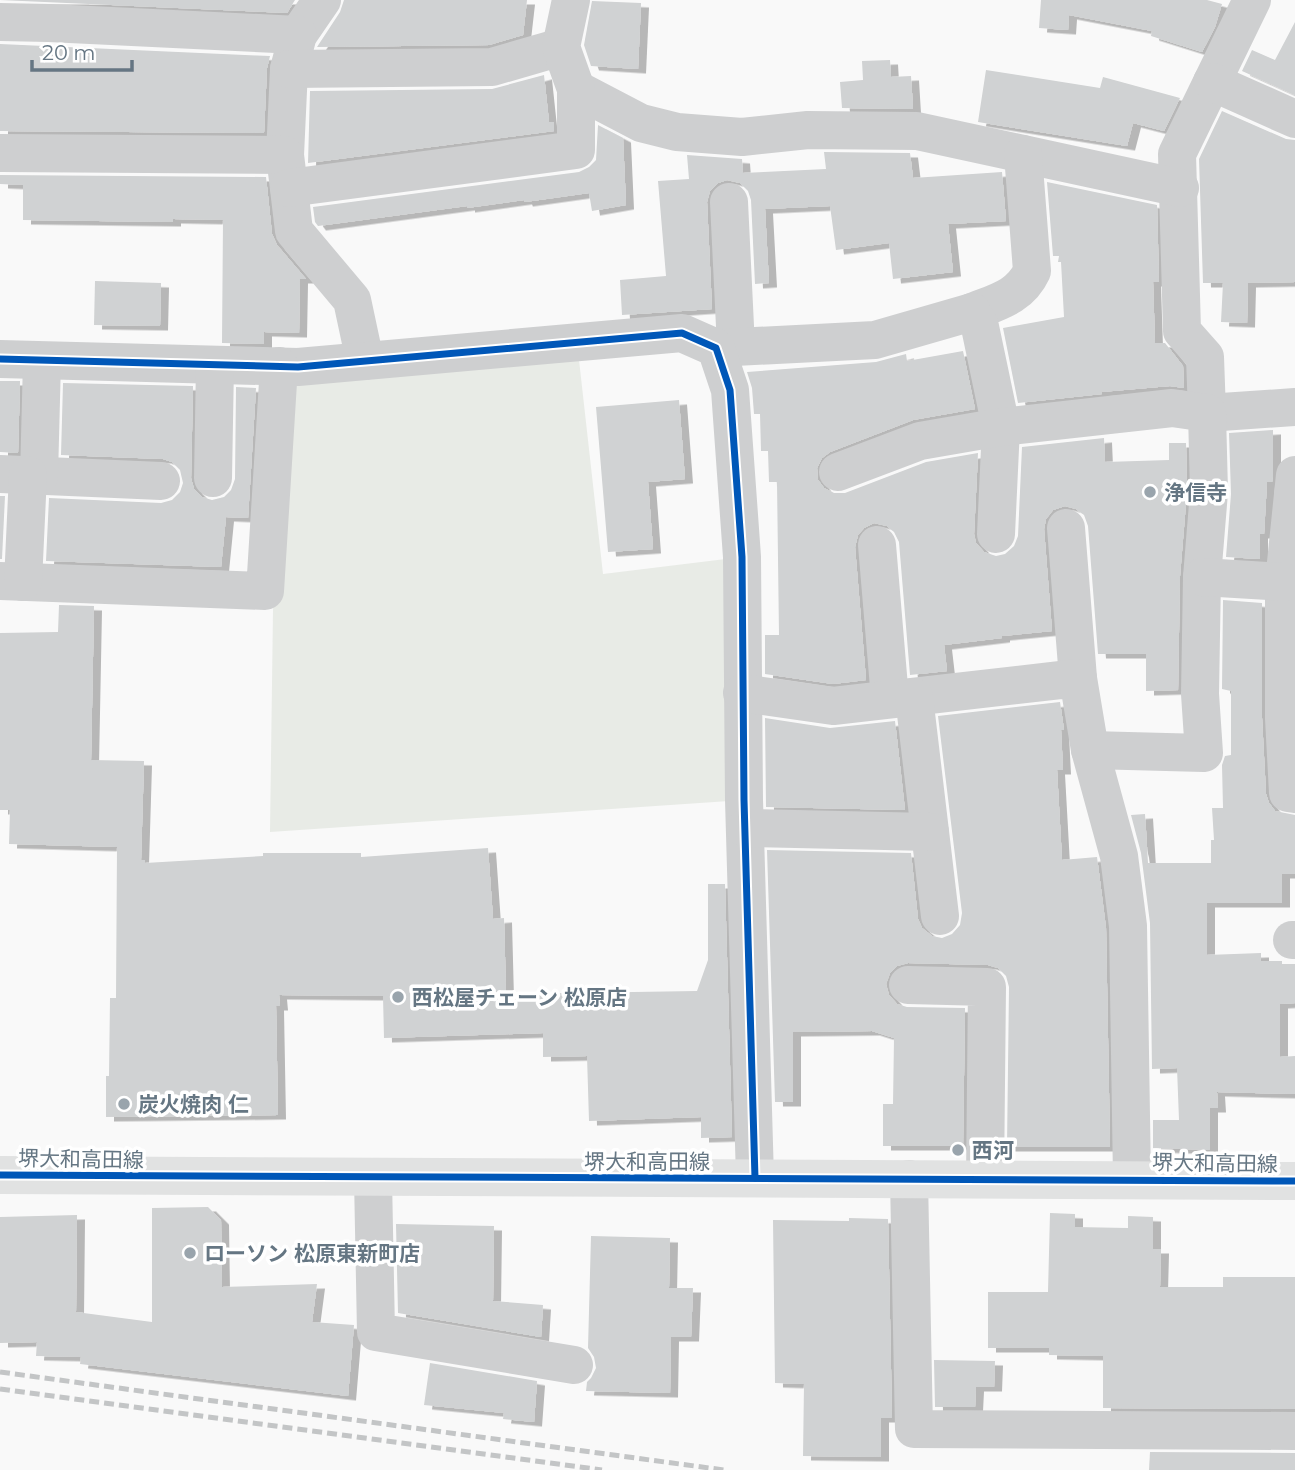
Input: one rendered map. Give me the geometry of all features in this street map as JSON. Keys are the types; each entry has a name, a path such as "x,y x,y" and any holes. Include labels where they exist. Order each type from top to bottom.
{"main road":[{"name":"堺大和高田線","path":"0,1175 1295,1181"}],"street":[{"path":"322,0 293,52 287,171 294,231 352,300 365,361"},
{"path":"0,153 287,171 576,150 576,89 561,47 570,0"},
{"path":"1090,750 1204,753 1200,694 1202,577 1209,492 1205,357 1182,331 1177,154 1252,0"},
{"path":"0,22 48,11 293,52 492,67 561,47"},
{"path":"1212,82 1295,119"},
{"path":"576,89 641,123 677,132 742,137 808,130 917,131 1180,188"},
{"path":"0,359 298,367 682,333 726,348 875,340 1004,300 1025,285 1032,271 1023,154"},
{"path":"729,202 726,348 742,557 742,693 755,1178"},
{"path":"971,312 980,327 1001,427 996,534"},
{"path":"42,361 22,475 12,581 265,591 279,366"},
{"path":"213,478 215,365"},
{"path":"838,472 920,441 1001,427 1172,408 1207,414 1295,407"},
{"path":"22,475 161,481"},
{"path":"1295,475 1284,582 1284,718 1288,793 1295,794"},
{"path":"1066,528 1078,678 1090,750 1119,856 1128,926 1132,1179"},
{"path":"877,545 902,698 930,832 940,916"},
{"path":"1202,577 1284,582"},
{"path":"742,693 833,706 1078,678"},
{"path":"745,828 930,832"},
{"path":"908,985 987,987 985,1179"},
{"path":"373,1178 376,1332 574,1365"},
{"path":"909,1179 914,1429 1295,1431"}],"shaded area":[{"path":"577,342 603,574 742,557 744,800 270,832 273,610 298,367"}],"building":[{"path":"0,0 295,0 287,13"},
{"path":"344,0 527,0 523,35 489,45 317,47 340,12"},
{"path":"1041,0 1207,0 1222,4 1215,27 1202,52 1151,36 1152,31 1069,15 1068,30 1039,28"},
{"path":"592,1 641,3 638,69 591,66 584,45"},
{"path":"1295,22 1295,95 1242,71 1252,50 1275,60"},
{"path":"0,44 270,56 264,133 0,131"},
{"path":"890,60 891,77 911,76 913,109 842,108 840,82 863,80 862,61"},
{"path":"986,70 1100,88 1103,77 1180,98 1164,131 1133,123 1127,146 978,122"},
{"path":"544,75 549,122 554,122 554,131 308,163 310,91 492,89"},
{"path":"1222,111 1286,139 1295,140 1295,282 1248,283 1247,323 1221,322 1223,283 1203,283 1199,159"},
{"path":"598,125 623,138 626,205 592,211 589,193 318,226 315,222 313,207 579,172 596,160"},
{"path":"824,152 910,153 913,178 1002,172 1006,221 948,224 953,272 893,279 889,243 836,250 830,206 765,209 769,283 755,284 751,200 748,191 740,183 727,180 718,183 710,191 707,202 712,309 622,315 620,280 666,276 658,181 689,179 687,155 742,159 743,173 826,169"},
{"path":"0,175 266,177 272,234 277,245 306,279 300,279 299,333 264,332 264,344 222,343 223,220 23,220 23,185 0,184"},
{"path":"1047,182 1157,205 1159,282 1153,282 1155,343 1165,343 1183,366 1184,388 1170,386 1101,392 1102,394 1018,403 1003,328 1064,317 1061,262 1058,262 1059,256 1053,256"},
{"path":"95,281 161,283 160,326 94,325"},
{"path":"963,351 975,409 913,420 830,452 822,458 817,468 818,480 824,488 834,493 845,493 926,462 978,453 974,534 976,543 984,552 996,556 1005,554 1014,546 1018,536 1022,447 1104,438 1105,462 1169,460 1169,443 1186,443 1187,491 1180,576 1178,690 1146,691 1146,654 1098,654 1088,526 1084,515 1065,506 1053,510 1046,519 1044,529 1052,631 944,645 947,671 910,675 899,542 887,526 874,523 858,535 855,547 866,680 833,684 765,674 765,635 779,635 777,482 769,482 768,451 761,451 760,414 754,414 752,388 747,372 876,362 906,354 907,361"},
{"path":"0,381 20,381 18,453 0,452"},
{"path":"63,383 193,386 191,478 194,489 202,497 212,500 224,497 231,490 235,479 236,387 256,388 248,518 226,517 221,567 46,561 49,498 161,503 172,500 180,492 183,483 180,470 172,462 163,459 61,455"},
{"path":"679,400 685,479 648,482 653,549 608,552 596,407"},
{"path":"1273,430 1273,476 1272,482 1267,482 1264,534 1260,534 1260,559 1226,557 1231,494 1229,433"},
{"path":"0,496 5,496 2,559 0,559"},
{"path":"1223,600 1262,603 1262,718 1266,794 1275,811 1295,815 1295,874 1282,874 1282,903 1207,903 1207,955 1261,953 1261,961 1295,964 1295,1003 1280,1004 1280,1057 1295,1056 1295,1094 1217,1092 1218,1108 1210,1108 1210,1150 1153,1148 1153,1120 1179,1120 1177,1068 1152,1069 1150,923 1141,853 1131,815 1145,814 1148,863 1211,863 1211,840 1214,840 1212,808 1223,808 1222,765 1225,756 1231,755 1231,691 1222,689"},
{"path":"59,605 94,606 91,760 144,761 141,860 145,860 145,863 263,856 263,853 361,853 361,857 488,848 493,919 504,918 506,994 697,991 708,960 708,884 725,884 732,1137 701,1138 701,1117 589,1121 587,1056 543,1057 543,1033 384,1038 383,996 279,995 280,1006 276,1006 278,1115 106,1117 110,998 116,998 117,847 9,844 10,810 0,810 0,633 58,632"},
{"path":"1060,702 1064,730 1061,730 1063,770 1057,770 1062,860 1097,857 1106,928 1110,1147 1007,1147 1009,987 1006,976 998,968 988,965 908,963 897,966 890,973 886,984 889,995 897,1004 907,1007 965,1008 963,1146 883,1146 883,1104 893,1104 894,1038 872,1031 793,1032 793,1102 775,1102 767,850 911,853 918,919 922,928 932,936 942,938 952,934 960,925 962,913 938,716"},
{"path":"765,718 830,728 895,721 905,810 766,807"},
{"path":"208,1207 221,1220 222,1287 317,1284 312,1322 354,1325 348,1396 80,1364 81,1357 36,1356 37,1342 0,1343 0,1217 77,1215 76,1312 152,1322 152,1208"},
{"path":"1050,1213 1075,1214 1075,1227 1128,1228 1128,1216 1153,1217 1153,1249 1161,1249 1160,1287 1223,1287 1223,1277 1295,1277 1295,1409 1103,1408 1103,1356 1049,1355 1049,1348 988,1348 988,1292 1048,1292"},
{"path":"849,1218 888,1219 892,1418 881,1418 881,1457 803,1456 804,1384 775,1383 773,1220 849,1221"},
{"path":"396,1224 494,1226 493,1301 543,1305 541,1337 398,1313"},
{"path":"591,1236 670,1238 669,1288 693,1288 691,1337 671,1337 670,1393 586,1391 587,1382 596,1368 594,1357 588,1348"},
{"path":"934,1360 995,1361 994,1387 976,1387 975,1407 935,1407"},
{"path":"430,1363 537,1381 534,1422 503,1419 504,1413 424,1405"},
{"path":"1150,1452 1295,1453 1295,1470 1149,1470"}],"railway":[{"path":"0,1372 724,1470"},
{"path":"0,1389 602,1470"}],"cycle path":[{"path":"0,359 298,367 682,333 716,348 730,390 742,557 744,800 755,1178"},
{"path":"0,1175 1295,1181"}],"place":[{"name":"浄信寺","path":"1150,492"},
{"name":"西松屋チェーン 松原店","path":"398,997"},
{"name":"炭火焼肉 仁","path":"124,1104"},
{"name":"西河","path":"958,1150"},
{"name":"ローソン 松原東新町店","path":"190,1253"}]}
